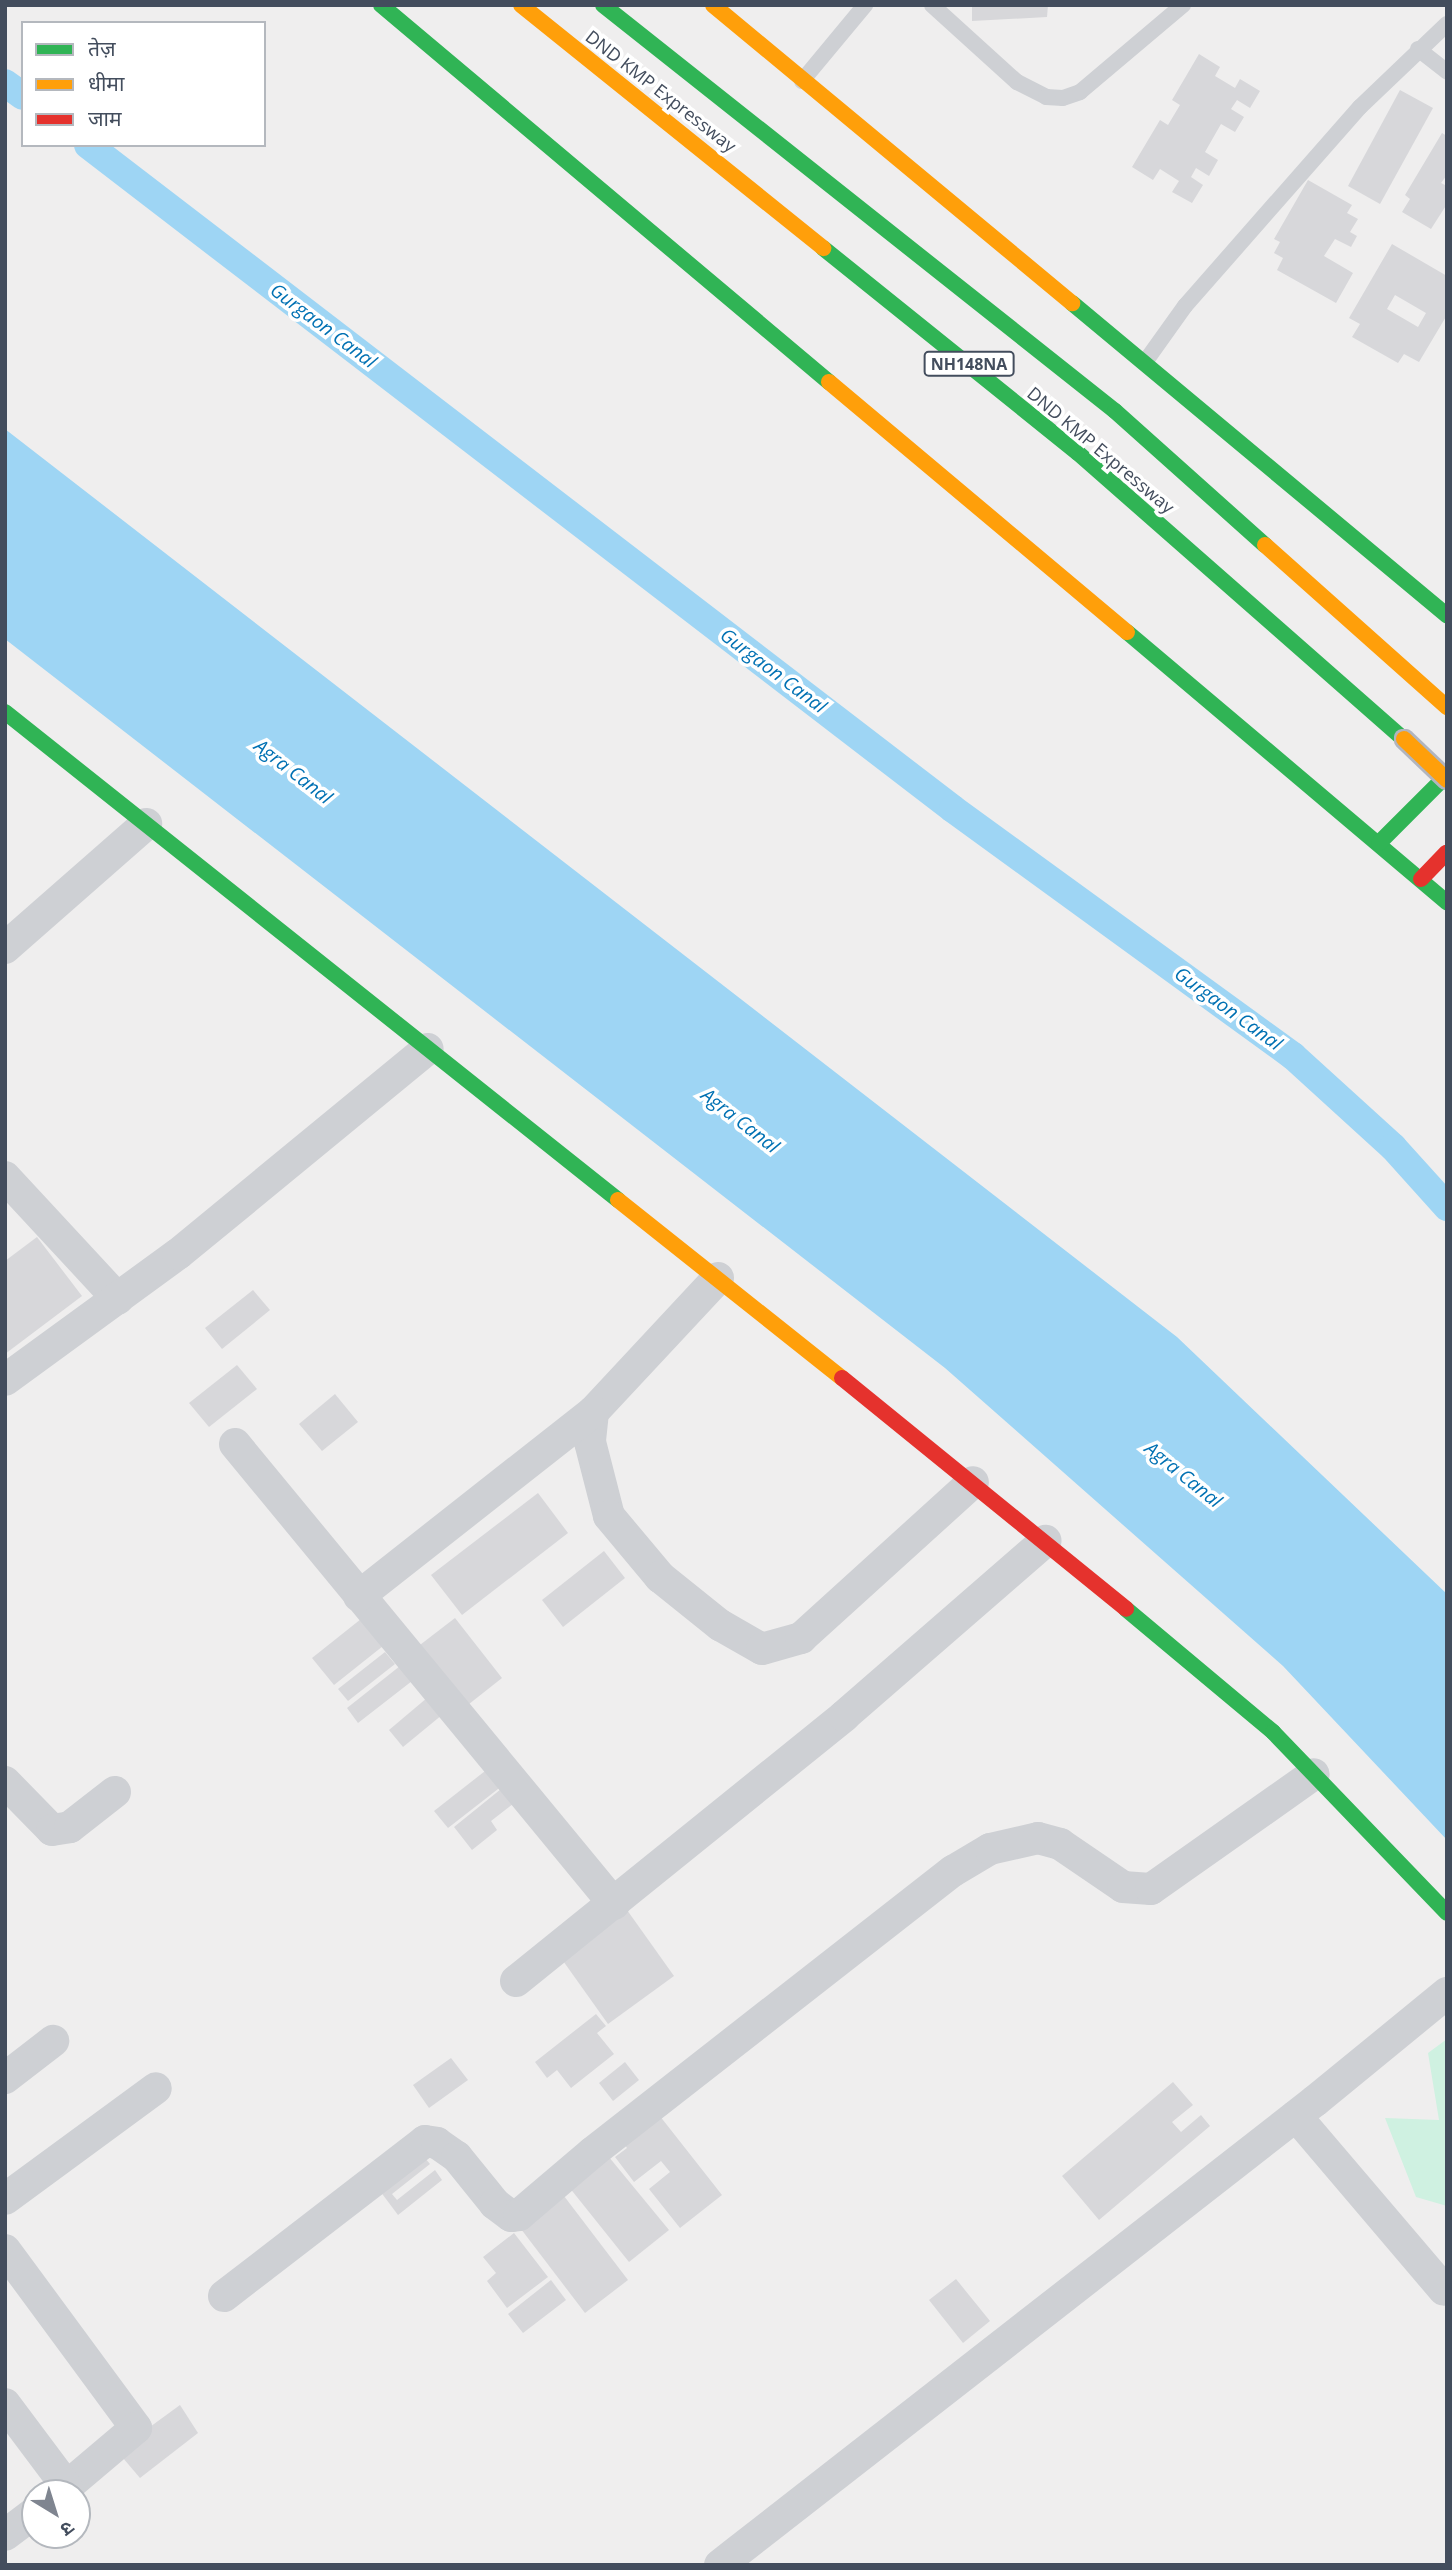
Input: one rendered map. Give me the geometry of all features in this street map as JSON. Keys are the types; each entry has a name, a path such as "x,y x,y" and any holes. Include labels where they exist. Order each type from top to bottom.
{"main road":[{"path":"381,5 1447,902"},
{"name":"DND KMP Expressway","path":"521,5 1068,445 1404,739 1447,780"},
{"name":"DND KMP Expressway","path":"603,5 1115,411 1444,704"},
{"path":"713,5 1447,615"},
{"path":"5,712 1045,1541 1273,1732 1447,1913"},
{"path":"1379,843 1447,775"},
{"path":"1421,879 1447,852"}],"street":[{"path":"5,948 146,824"},
{"path":"5,1380 118,1299 428,1049"},
{"path":"5,1177 118,1299"},
{"path":"359,1595 593,1412 718,1278"},
{"path":"593,1412 593,1465 610,1516 660,1577 720,1625 762,1649 801,1638 818,1626 973,1482"},
{"path":"235,1444 614,1905"},
{"path":"516,1981 614,1905 844,1716 1045,1541"},
{"path":"224,2296 425,2141 437,2143 457,2157 495,2204 511,2216 519,2215 593,2152 931,1888 990,1849 1038,1838 1060,1844 1123,1887 1151,1889 1314,1774"},
{"path":"5,1782 52,1830 70,1827 115,1792"},
{"path":"720,2565 1296,2116 1447,1993"},
{"path":"5,2078 53,2041"},
{"path":"5,2199 156,2088"},
{"path":"1296,2116 1444,2290"},
{"path":"5,2250 136,2428 76,2479"},
{"path":"5,2404 56,2479"},
{"path":"5,2535 21,2523"}],"lane":[{"path":"802,81 865,5"},
{"path":"932,5 1017,82 1046,97 1063,98 1080,92 1183,5"},
{"path":"1145,362 1185,306 1360,107 1418,48 1447,24"},
{"path":"1418,48 1447,72"}],"green space":[{"path":"1447,2039 1447,2206 1416,2197 1385,2118 1439,2120 1428,2053"}],"water":[{"name":"Agra Canal","path":"5,429 1177,1337 1447,1594 1447,1840 1283,1666 945,1368 5,639"}],"building":[{"path":"972,5 1048,5 1047,17 972,21"},
{"path":"1199,54 1220,67 1215,76 1235,88 1240,79 1260,91 1250,108 1237,100 1231,109 1244,117 1235,132 1221,124 1205,152 1218,160 1209,176 1196,168 1191,177 1203,185 1192,203 1172,192 1179,181 1160,169 1153,180 1132,167 1160,120 1168,125 1180,105 1172,100"},
{"path":"1400,90 1433,108 1380,204 1348,186"},
{"path":"1442,133 1447,136 1447,175 1441,183 1447,186 1447,204 1431,229 1402,212 1410,199 1405,195"},
{"path":"1308,180 1352,205 1347,213 1358,219 1350,232 1357,236 1351,247 1335,239 1324,256 1353,273 1336,303 1277,270 1283,258 1274,253 1280,242 1274,239"},
{"path":"1392,244 1447,276 1447,315 1419,362 1404,354 1398,363 1352,337 1360,324 1349,318","holes":["1395,295 1426,313 1418,327 1387,309"]},
{"path":"37,1237 82,1296 5,1354 5,1261"},
{"path":"253,1290 270,1310 222,1349 205,1328"},
{"path":"237,1365 257,1389 209,1427 189,1403"},
{"path":"335,1394 358,1422 322,1451 299,1424"},
{"path":"538,1493 568,1533 462,1615 431,1575"},
{"path":"604,1551 625,1578 563,1627 542,1600"},
{"path":"455,1618 502,1678 464,1708 416,1648"},
{"path":"361,1619 383,1646 334,1685 312,1658"},
{"path":"385,1652 395,1664 348,1701 338,1689"},
{"path":"400,1666 412,1681 358,1723 347,1708"},
{"path":"434,1692 448,1710 403,1747 389,1730"},
{"path":"494,1764 507,1782 448,1828 434,1811"},
{"path":"506,1785 518,1800 491,1821 497,1830 472,1850 454,1827"},
{"path":"627,1910 674,1976 608,2024 561,1958"},
{"path":"596,2014 606,2026 597,2033 614,2054 571,2088 557,2070 547,2078 535,2062"},
{"path":"451,2058 468,2080 429,2108 413,2085"},
{"path":"625,2062 639,2080 613,2101 599,2083"},
{"path":"1173,2082 1193,2105 1172,2122 1181,2132 1201,2115 1210,2126 1099,2220 1062,2176"},
{"path":"652,2106 722,2195 680,2228 649,2189 670,2172 661,2161 634,2182 615,2157 627,2148 617,2134"},
{"path":"604,2151 669,2230 629,2262 565,2182"},
{"path":"420,2152 430,2164 392,2194 397,2200 435,2170 442,2180 398,2215 377,2187"},
{"path":"564,2196 628,2280 585,2313 521,2229"},
{"path":"514,2233 548,2277 507,2308 487,2281 496,2273 483,2257"},
{"path":"956,2279 990,2321 963,2343 929,2300"},
{"path":"551,2280 566,2300 523,2333 508,2314"},
{"path":"180,2405 198,2433 140,2478 117,2451"}],"waterway":[{"name":"Gurgaon Canal","path":"5,83 21,95"},
{"name":"Gurgaon Canal","path":"91,147 953,809 1293,1056 1393,1147 1447,1207"}],"traffic: fast":[{"path":"381,5 829,382"},
{"path":"603,5 1115,411 1265,545"},
{"path":"823,248 1078,453 1404,739"},
{"path":"1072,303 1447,615"},
{"path":"1127,632 1447,902"},
{"path":"5,712 618,1200"},
{"path":"1379,843 1447,775"},
{"path":"1126,1609 1273,1732 1447,1913"}],"traffic: slow":[{"path":"521,5 823,248"},
{"path":"713,5 1072,303"},
{"path":"829,382 1127,632"},
{"path":"1265,545 1447,707"},
{"path":"1404,739 1447,780"},
{"path":"618,1200 842,1378"}],"traffic: jam":[{"path":"1421,879 1447,852"},
{"path":"842,1378 1126,1609"}]}
